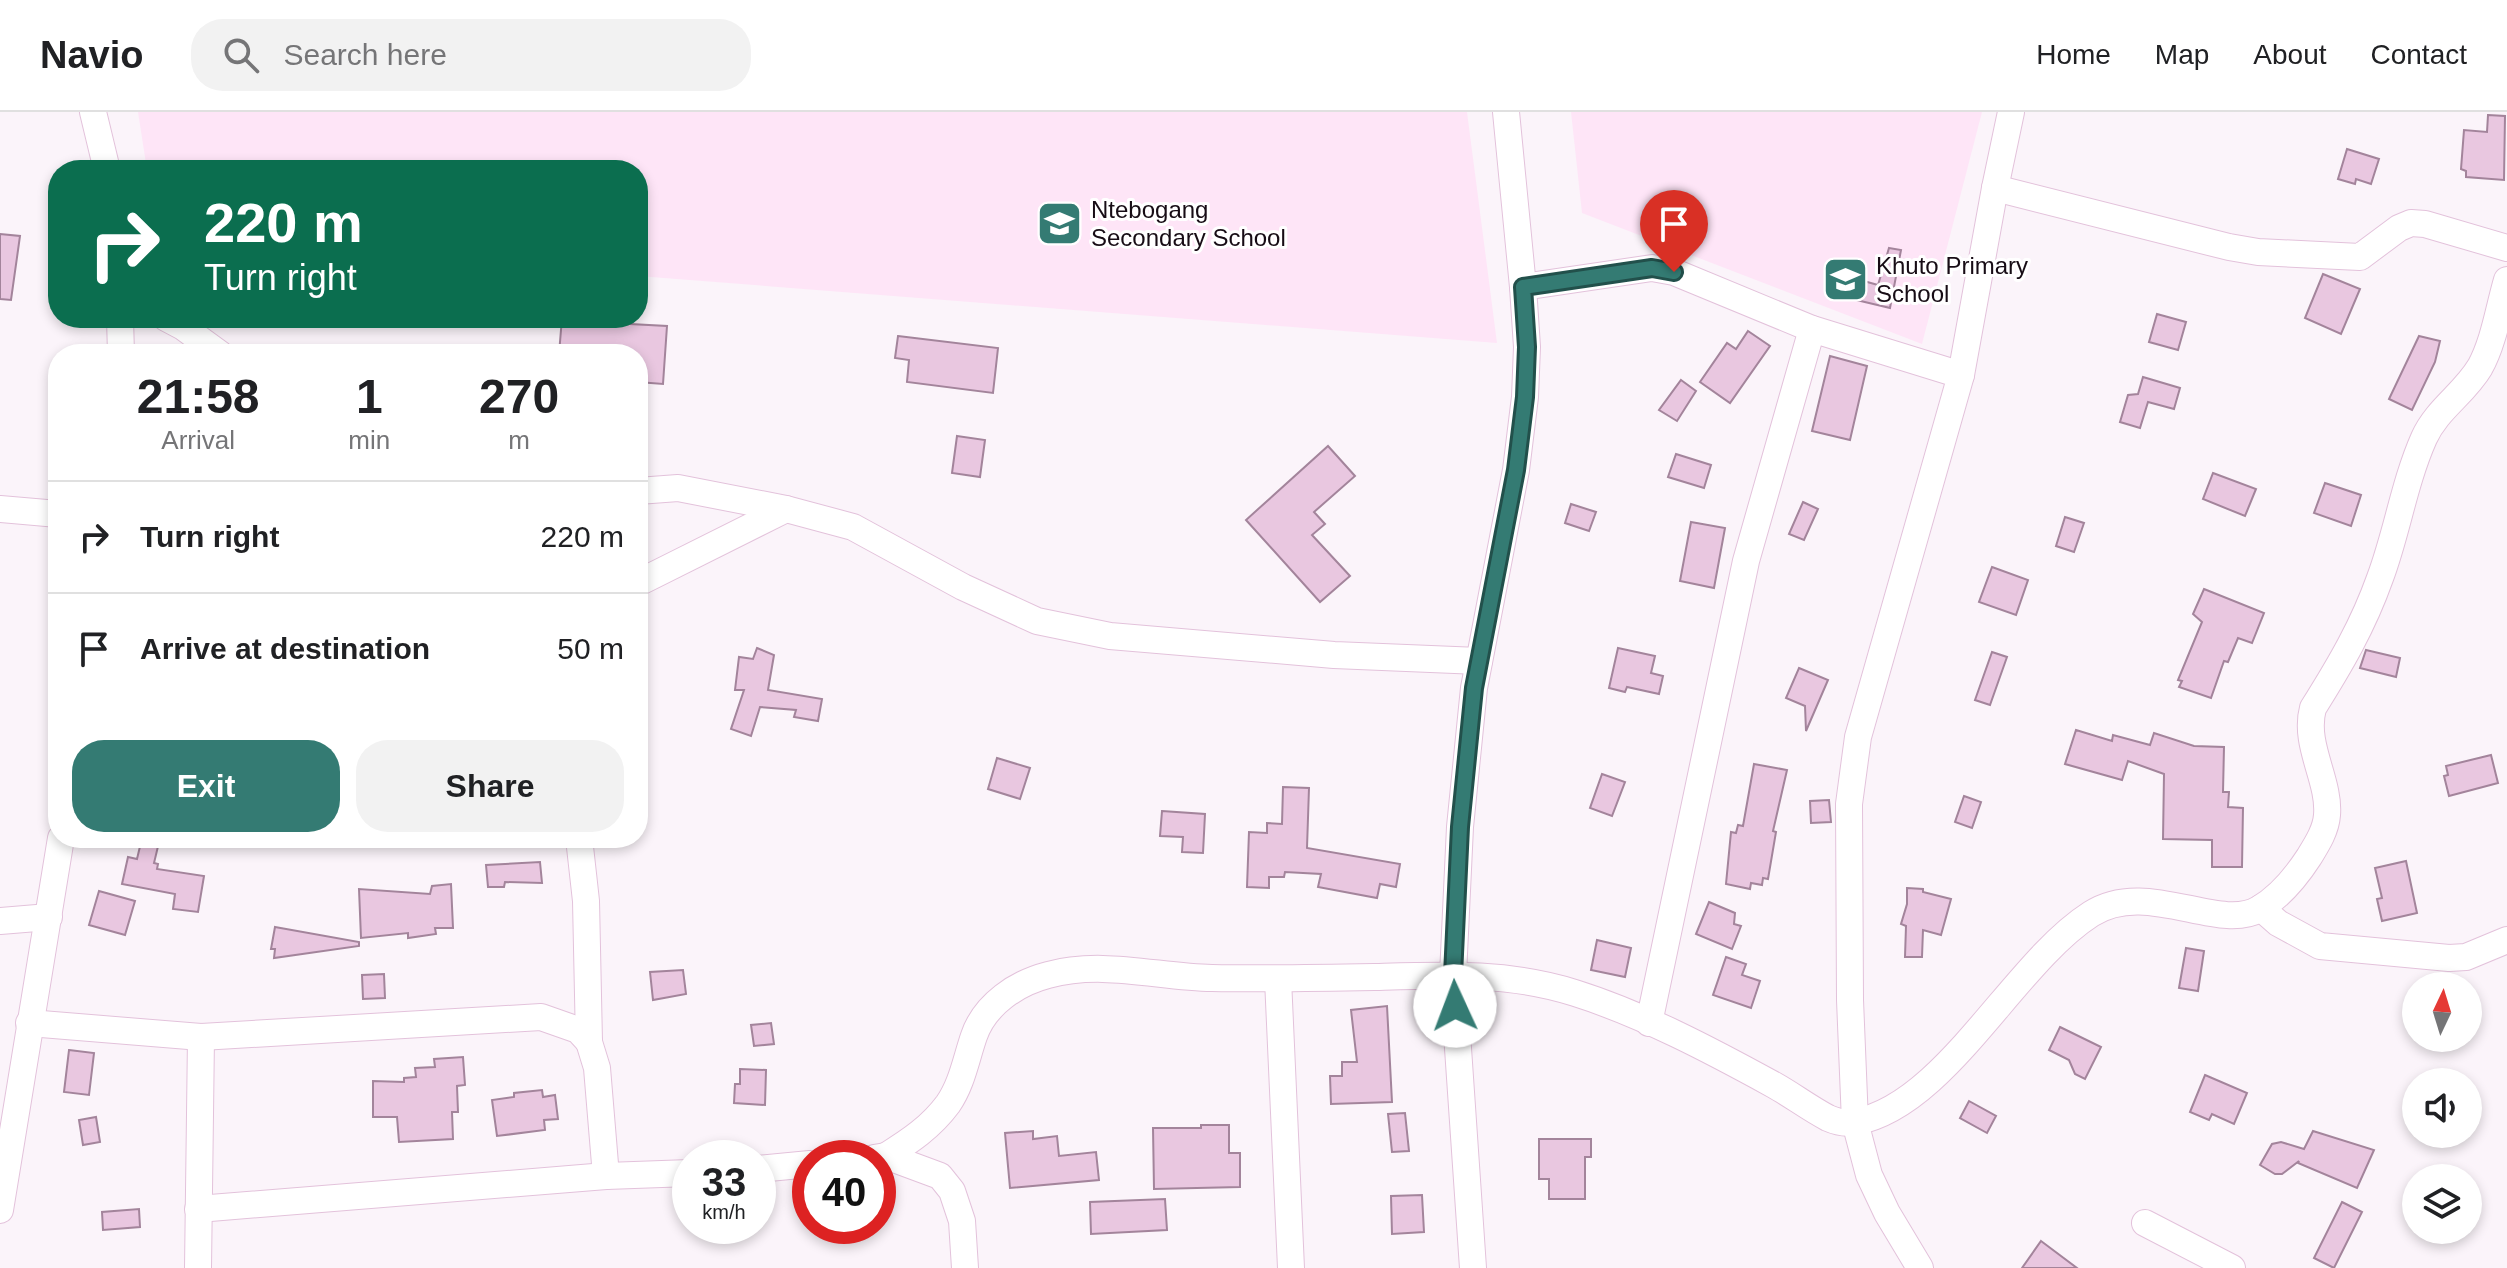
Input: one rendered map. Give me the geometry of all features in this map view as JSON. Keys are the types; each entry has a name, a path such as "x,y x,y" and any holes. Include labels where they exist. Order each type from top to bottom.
{"street":[{"path":"93,112 105,160"},
{"path":"1473,1268 1453,975 1460,827 1479,661 1516,470 1525,397 1527,347 1523,287 1506,112"},
{"path":"1920,1268 1887,1213 1869,1175 1855,1122 1850,1000 1851,779 1858,737 1961,375 2011,112"},
{"path":"1995,188 2258,252 2360,257 2399,228 2411,223 2425,224 2507,248"},
{"path":"1523,287 1652,268 1674,272 1812,329 1961,375"},
{"path":"896,1148 921,1135 951,1101 976,1030 992,1006 1014,989 1049,975 1094,968 1204,978 1453,975 1507,978 1574,992 1649,1023 1776,1086 1841,1123 1855,1122 1901,1103 1943,1069 2034,964 2074,925 2099,909 2145,900 2245,915 2261,908 2295,880 2318,842 2328,810 2311,733 2313,708 2363,625 2425,435 2438,413 2462,392 2481,366 2507,280"},
{"path":"184,328 206,344"},
{"path":"1649,1023 1746,561 1812,329"},
{"path":"648,490 678,488 786,509 853,527 963,587 1037,621 1066,627 1110,636 1334,655 1479,661"},
{"path":"0,509 48,513"},
{"path":"648,578 786,509"},
{"path":"0,1210 59,848"},
{"path":"580,848 586,901 589,1042 597,1068 606,1176"},
{"path":"2261,908 2278,923 2320,946 2449,958 2466,957 2507,940"},
{"path":"0,921 49,917"},
{"path":"1278,979 1291,1268"},
{"path":"29,1023 201,1037 541,1017 578,1030 589,1042"},
{"path":"198,1268 201,1037"},
{"path":"896,1163 940,1176 952,1191 962,1221 965,1268"},
{"path":"198,1209 606,1176 672,1174"},
{"path":"2145,1223 2232,1268"}],"shaded area":[{"name":"Ntebogang Secondary School","path":"138,112 1467,112 1497,343 648,277 648,160 145,160"},
{"name":"Khuto Primary School","path":"1571,112 1982,112 1922,344 1582,213"}],"building":[{"path":"2488,115 2505,116 2504,180 2466,177 2466,171 2461,169 2464,130 2487,132"},
{"path":"2347,149 2379,159 2371,184 2356,179 2355,184 2338,179"},
{"path":"0,234 20,236 11,300 0,299"},
{"path":"1889,248 1901,250 1890,308 1848,298 1853,278 1878,285"},
{"path":"2323,274 2360,289 2341,334 2305,318"},
{"path":"2157,314 2186,322 2178,350 2149,342"},
{"path":"667,326 663,384 648,383 648,344 560,344 561,328"},
{"path":"1748,331 1770,346 1730,403 1700,382 1727,343 1736,349"},
{"path":"898,336 998,348 993,393 907,382 909,360 895,358"},
{"path":"2419,336 2440,341 2435,362 2412,410 2389,399"},
{"path":"1830,356 1867,366 1850,440 1812,431"},
{"path":"2143,377 2180,388 2174,409 2148,402 2140,428 2120,422 2128,395 2138,394"},
{"path":"1681,380 1696,391 1677,421 1659,410"},
{"path":"957,436 985,440 980,477 952,473"},
{"path":"1328,446 1355,476 1314,512 1325,524 1312,535 1350,576 1320,602 1246,520"},
{"path":"1676,454 1711,465 1704,488 1668,477"},
{"path":"2213,473 2256,489 2245,516 2203,499"},
{"path":"2325,483 2361,495 2351,526 2314,513"},
{"path":"1803,502 1818,509 1804,540 1789,534"},
{"path":"1571,504 1596,512 1589,531 1565,523"},
{"path":"2065,517 2084,523 2074,552 2056,546"},
{"path":"1691,522 1725,528 1714,588 1680,581"},
{"path":"1992,567 2028,580 2016,615 1979,602"},
{"path":"2204,589 2264,613 2252,643 2238,638 2228,662 2224,661 2211,698 2179,687 2182,681 2178,680 2202,622 2193,614"},
{"path":"757,648 774,655 768,690 822,699 818,721 794,717 796,710 760,707 751,736 731,729 744,690 735,690 739,657 753,659"},
{"path":"1618,648 1655,656 1651,673 1663,676 1659,694 1627,687 1625,692 1609,688"},
{"path":"2366,650 2400,658 2396,677 2360,668"},
{"path":"1992,652 2007,657 1990,705 1975,700"},
{"path":"1799,668 1828,680 1806,731 1805,706 1786,698"},
{"path":"2076,730 2112,741 2113,735 2150,745 2154,733 2194,746 2224,747 2223,792 2229,792 2228,807 2243,808 2242,867 2212,867 2212,840 2163,839 2164,774 2128,761 2122,780 2065,764"},
{"path":"2491,755 2498,783 2449,796 2444,776 2448,775 2446,766"},
{"path":"997,758 1030,768 1020,799 988,789"},
{"path":"1754,764 1787,770 1773,831 1776,832 1768,879 1763,878 1762,885 1751,883 1750,889 1726,884 1731,832 1736,833 1738,825 1743,826"},
{"path":"1602,774 1625,782 1612,816 1590,808"},
{"path":"1283,787 1309,788 1307,848 1400,864 1396,887 1380,884 1377,898 1318,887 1321,874 1285,872 1284,877 1269,877 1269,888 1247,887 1249,832 1267,833 1267,823 1282,824"},
{"path":"1964,796 1981,802 1972,828 1955,822"},
{"path":"1829,800 1831,822 1811,823 1810,801"},
{"path":"1162,811 1205,814 1203,853 1182,852 1183,837 1160,836"},
{"path":"140,848 158,848 154,863 158,864 157,869 204,876 198,912 173,909 175,894 122,884 128,857 137,859"},
{"path":"2406,861 2417,913 2382,921 2377,899 2382,898 2375,868"},
{"path":"540,862 542,883 505,882 504,887 488,887 486,865"},
{"path":"451,884 453,928 435,928 436,934 408,938 408,933 361,938 359,889 430,894 432,886"},
{"path":"1907,888 1923,889 1923,892 1951,899 1941,935 1923,930 1922,957 1905,957 1906,926 1901,924 1907,904"},
{"path":"99,891 135,901 125,935 89,925"},
{"path":"1709,902 1735,913 1734,924 1741,926 1732,949 1696,934"},
{"path":"275,927 359,942 359,946 274,958 275,949 271,949"},
{"path":"1597,940 1631,948 1625,977 1591,970"},
{"path":"2186,948 2204,951 2198,991 2179,988"},
{"path":"1726,957 1746,964 1742,975 1760,981 1751,1008 1713,995"},
{"path":"683,970 686,994 653,1000 650,972"},
{"path":"384,974 385,998 363,999 362,975"},
{"path":"1387,1006 1392,1102 1331,1104 1330,1076 1342,1076 1342,1062 1357,1062 1351,1010"},
{"path":"771,1023 774,1044 754,1046 751,1025"},
{"path":"2060,1027 2101,1047 2085,1079 2075,1074 2069,1060 2049,1050"},
{"path":"69,1050 94,1053 89,1095 64,1092"},
{"path":"463,1057 465,1085 457,1086 458,1112 452,1112 453,1139 399,1142 397,1117 373,1117 373,1081 404,1082 404,1078 416,1077 415,1068 435,1067 434,1059"},
{"path":"740,1069 766,1070 765,1105 734,1103 735,1084 740,1084"},
{"path":"2205,1075 2247,1093 2234,1124 2212,1114 2209,1120 2190,1112"},
{"path":"542,1090 543,1097 555,1095 558,1119 544,1120 545,1130 497,1136 492,1100 514,1097 514,1093"},
{"path":"1969,1101 1996,1116 1987,1133 1960,1118"},
{"path":"1405,1113 1409,1151 1392,1152 1388,1114"},
{"path":"96,1117 100,1142 83,1145 79,1120"},
{"path":"1201,1125 1229,1125 1229,1153 1240,1153 1240,1187 1154,1189 1153,1128 1201,1128"},
{"path":"1033,1131 1033,1139 1057,1136 1059,1156 1096,1152 1099,1180 1010,1188 1005,1133"},
{"path":"2313,1131 2374,1150 2357,1188 2299,1161 2282,1174 2275,1174 2260,1165 2272,1144 2281,1142 2304,1149"},
{"path":"1539,1139 1591,1139 1591,1157 1585,1157 1585,1199 1549,1199 1549,1179 1539,1179"},
{"path":"1422,1195 1424,1232 1392,1234 1391,1196"},
{"path":"1165,1199 1167,1230 1091,1234 1090,1202"},
{"path":"2342,1202 2362,1212 2334,1268 2314,1258"},
{"path":"139,1209 140,1227 103,1230 102,1212"},
{"path":"2041,1241 2077,1268 2022,1268"}],"place":[{"name":"Ntebogang Secondary School","path":"1060,223"},
{"name":"Khuto Primary School","path":"1845,279"}],"route":[{"path":"1455,1006 1453,975 1460,827 1474,688 1516,470 1525,397 1527,347 1523,287 1652,268 1674,272"}]}
